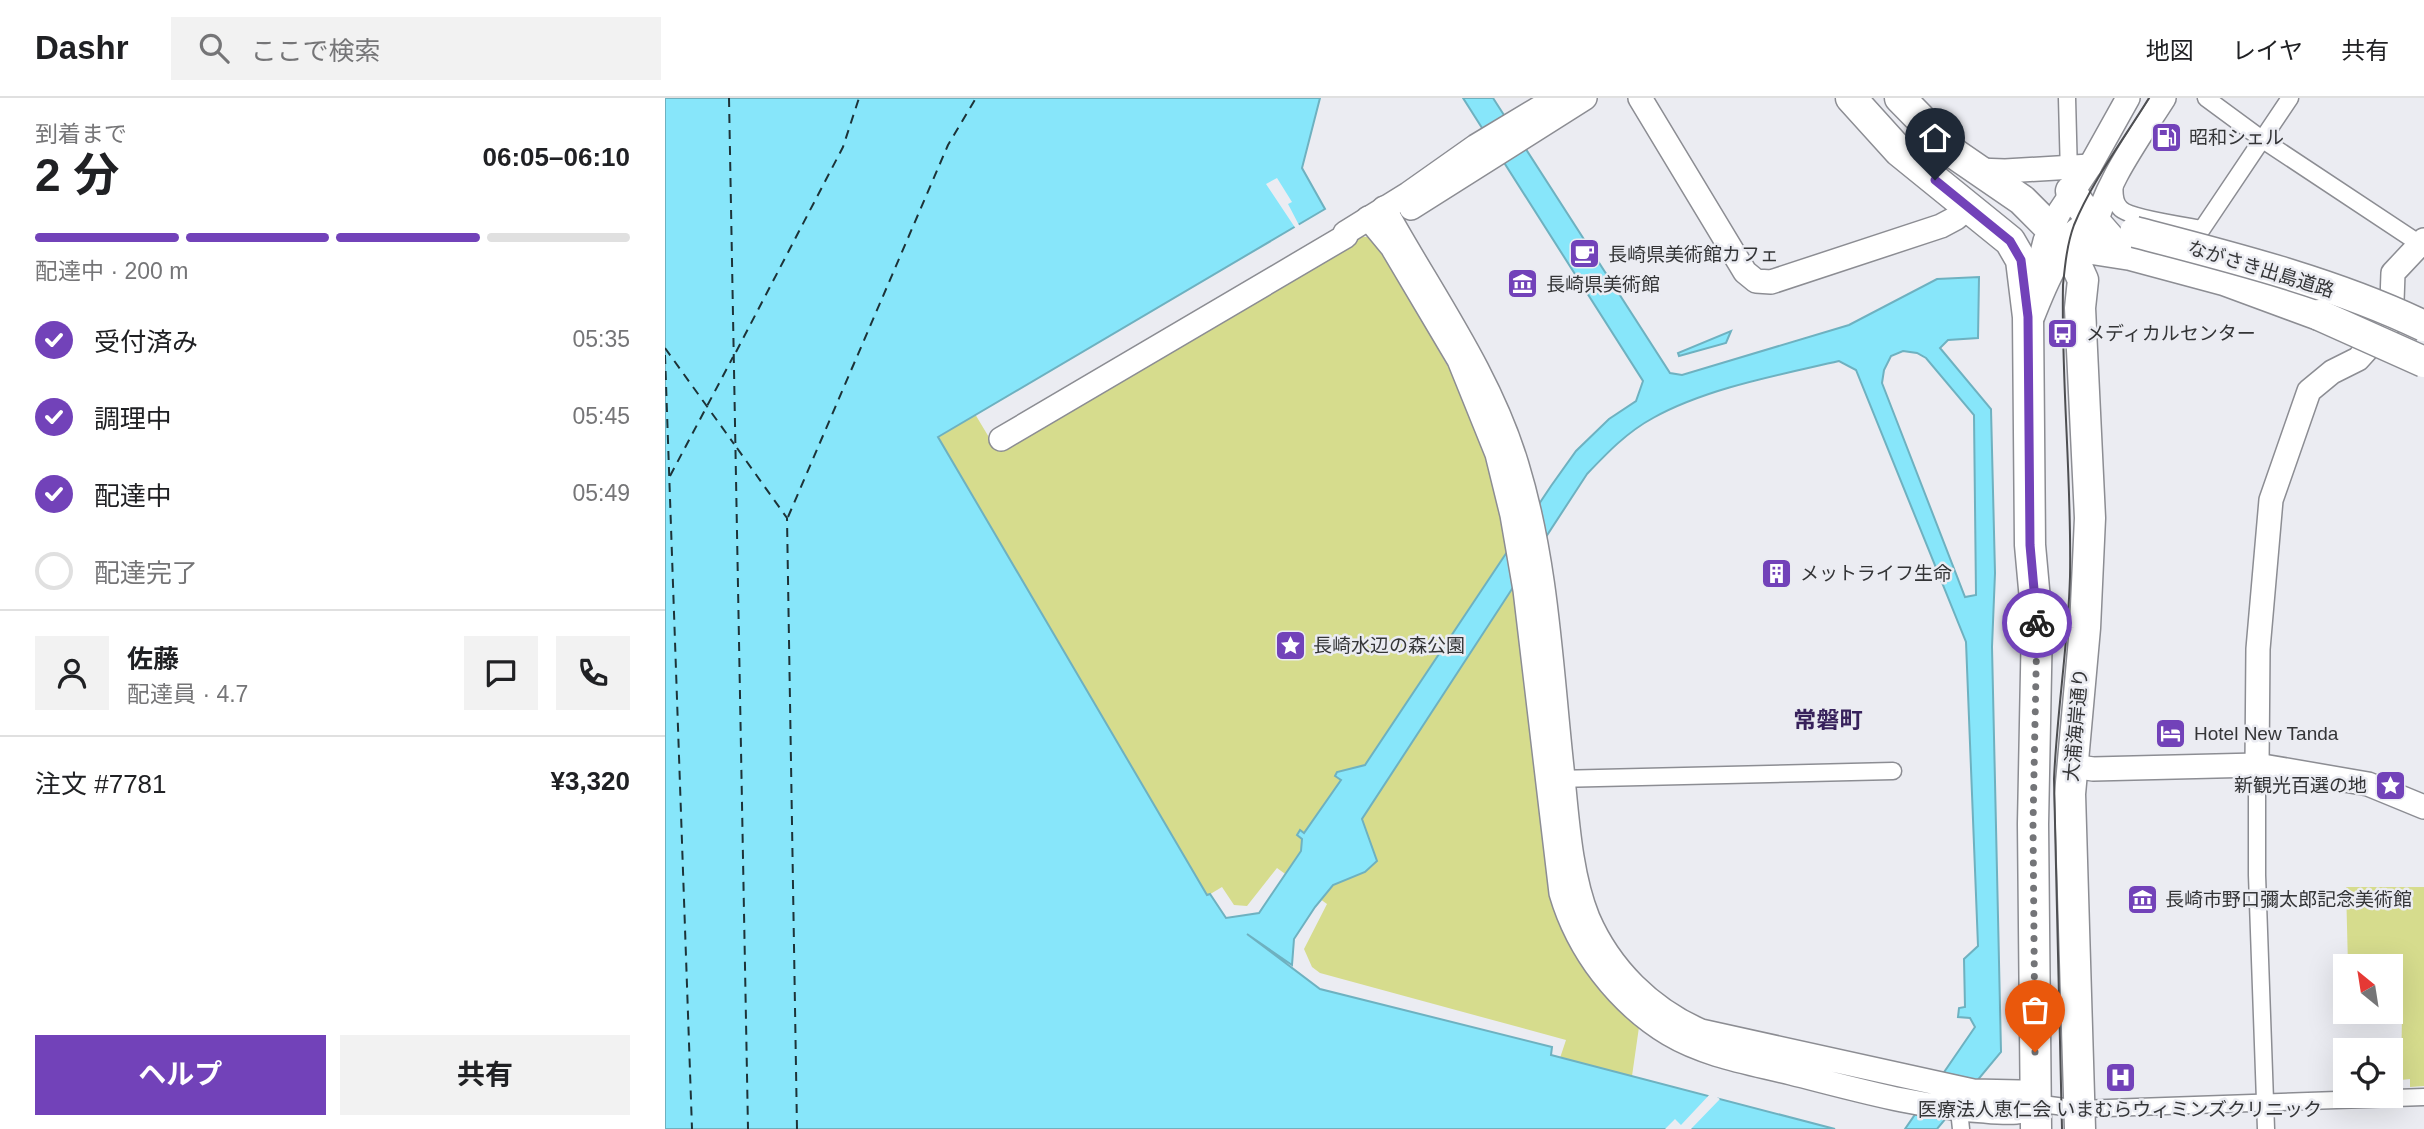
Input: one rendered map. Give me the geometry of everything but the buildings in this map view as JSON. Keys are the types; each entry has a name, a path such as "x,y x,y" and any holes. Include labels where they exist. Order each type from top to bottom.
{"highway":[{"path":"1851,98 1899,151 1993,225"},
{"name":"ながさき出島道路","path":"1900,98 1955,154 2022,200 2071,214 2224,281 2344,324 2424,362"},
{"path":"2071,214 2083,280"},
{"path":"2028,317 2071,214"},
{"name":"ながさき出島道路","path":"1993,225 2071,214"},
{"name":"大浦海岸通り","path":"1993,225 2010,241 2021,260 2028,317 2030,545 2037,622 2033,811 2036,1116"},
{"path":"2083,280 2104,261 2133,243"},
{"name":"ながさき出島道路","path":"2133,243 2234,258 2355,298 2424,326"},
{"name":"大浦海岸通り","path":"2080,1119 2070,794 2085,628 2090,518 2080,308 2083,280"}],"street":[{"path":"1001,439 1346,236 1345,233 1379,218 1408,194 1520,130 1542,107 1585,98"},
{"path":"1640,98 1745,272 1756,281 1771,282 1941,226 1969,207"},
{"path":"2067,98 2071,214"},
{"path":"2071,214 2128,98"},
{"path":"2071,214 2115,175 2164,98"},
{"path":"2206,98 2263,140 2422,242 2393,273 2392,301 2386,327 2358,359 2332,372 2308,391 2271,500 2259,649 2257,765 2257,875 2266,1129"},
{"path":"2115,175 2113,194 2119,208 2130,215 2202,229 2290,98"},
{"path":"1977,170 2071,214"},
{"path":"1379,218 1392,247 1459,360 1542,572 1560,893 1595,965 1631,1004 1668,1033 1704,1050 1960,1119 2020,1113 2080,1119 2265,1102 2424,1097"},
{"path":"1520,511 1525,590 1555,779 1579,890 1589,919 1607,954 1650,1001 1683,1023 1701,1031 1973,1091 2020,1092 2036,1116"},
{"path":"2072,766 2093,769 2257,765 2368,784 2424,807"},
{"path":"1555,779 1893,771"}],"green space":[{"name":"長崎水辺の森公園","path":"1353,236 1367,237 1377,242 1460,388 1486,452 1505,524 1548,868 1640,1020 1632,1076 1560,1058 1566,1040 1320,973 1312,967 1304,949 1327,904 1277,868 1247,906 1234,905 1222,887 1207,896 937,436 975,414 996,449"},
{"path":"2346,887 2424,887 2424,1086 2410,1087 2410,1079 2403,1080 2403,954 2348,954"}],"water":[{"path":"665,98 1320,98 1302,168 1325,209 938,437 1207,895 1210,894 1226,918 1259,913 1301,851 1302,839 1297,835 1300,830 1304,833 1341,780 1335,776 1337,772 1365,765 1576,451 1609,419 1636,401 1643,381 1463,98 1493,98 1670,373 1682,375 1849,325 1937,279 1979,277 1978,338 1948,340 1940,348 1991,409 1995,573 1992,647 2001,1052 1937,1129 1905,1129 1975,1027 1970,1018 1958,1017 1959,1008 1965,1007 1964,959 1978,946 1966,642 1856,370 1839,361 1696,398 1644,424 1610,451 1587,474 1362,819 1377,861 1365,872 1333,885 1315,907 1294,939 1292,965 1247,934 1320,989 1552,1047 1551,1055 1835,1129 665,1129","holes":["1903,351 1917,353 1926,358 1974,415 1976,595 1965,597 1882,383 1884,370 1891,356"]},
{"path":"1731,331 1726,343 1679,356 1678,353"}],"pier":[{"path":"1277,178 1292,202 1288,204 1300,227 1296,229 1266,184"},
{"path":"1711,1093 1720,1099 1691,1129 1665,1129 1675,1119 1681,1125"}],"ferry route":[{"path":"729,98 748,1129"},
{"path":"736,352 843,147 859,98"},
{"path":"788,517 948,145 976,98"},
{"path":"665,348 734,444"},
{"path":"665,355 692,1129"},
{"path":"670,476 733,357"},
{"path":"737,448 787,518 797,1129"}],"tram line":[{"path":"2062,1129 2054,779 2070,577 2063,285 2070,240 2081,209 2149,98"}],"way so far":[{"path":"2035,1052 2033,730 2037,623"}],"place":[{"name":"昭和シェル","path":"2166,137"},
{"name":"長崎県美術館カフェ","path":"1585,254"},
{"name":"長崎県美術館","path":"1523,284"},
{"name":"メディカルセンター","path":"2063,333"},
{"name":"メットライフ生命","path":"1777,573"},
{"name":"長崎水辺の森公園","path":"1290,645"},
{"name":"Hotel New Tanda","path":"2171,733"},
{"name":"新観光百選の地","path":"2390,785"},
{"name":"長崎市野口彌太郎記念美術館","path":"2142,899"},
{"name":"医療法人恵仁会 いまむらウィミンズクリニック","path":"2120,1078"}],"district":[{"name":"常磐町","path":"1828,720"}],"route":[{"path":"1935,180 1993,225 2010,241 2021,260 2028,317 2030,545 2037,623"}]}
